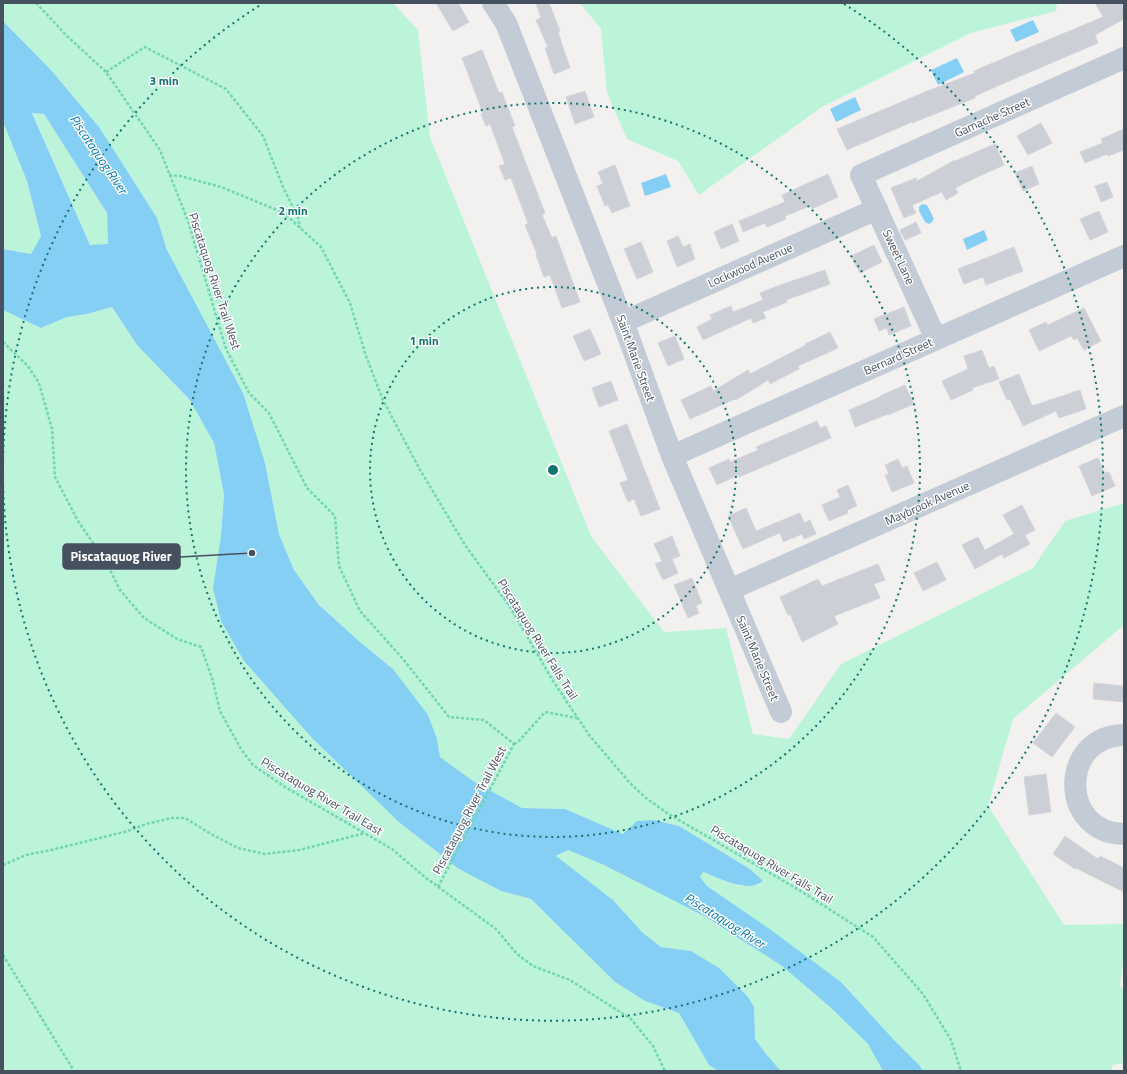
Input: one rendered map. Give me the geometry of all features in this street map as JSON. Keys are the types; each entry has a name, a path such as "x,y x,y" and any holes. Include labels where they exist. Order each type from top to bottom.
{"street":[{"name":"Saint Marie Street","path":"493,3 506,23 623,322 672,456 781,712"},
{"name":"Gamache Street","path":"861,175 1124,58"},
{"name":"Sweet Lane","path":"861,175 936,339"},
{"name":"Lockwood Avenue","path":"623,322 876,209"},
{"name":"Bernard Street","path":"672,456 1124,256"},
{"name":"Maybrook Avenue","path":"729,590 1124,416"},
{"path":"1124,735 1111,736 1091,747 1078,766 1075,777 1075,788 1077,800 1088,819 1107,832 1124,834"}],"path":[{"name":"Piscataquog River Trail West","path":"36,3 67,36 106,72 160,150 188,221 226,349 249,393 269,413 307,488 334,516 339,566 360,611 403,659 449,716 484,720 514,744 438,887"},
{"path":"106,72 145,47 226,89 263,136 283,186 298,217 301,228"},
{"name":"Piscataquog River Falls Trail","path":"169,175 180,176 221,187 284,213 321,247 350,303 366,356 383,400 419,468 465,545 510,607 553,681 589,735 630,783 646,798 667,812 800,890 873,937 923,994 951,1040 961,1071"},
{"name":"Piscataquog River Trail East","path":"3,342 28,366 39,383 52,429 54,477 78,521 106,562 120,590 144,618 177,640 201,646 212,678 220,711 241,749 253,765 285,787 392,849 438,887 496,929 517,954 533,966 570,980 631,1019 653,1046 665,1071"},
{"path":"514,744 519,741 545,712 578,718"},
{"path":"3,865 26,855 128,831 146,824 172,818 185,818 238,848 265,854 299,850 365,833"},
{"path":"3,955 74,1071"}],"green space":[{"path":"3,3 393,3 418,30 430,137 591,536 664,632 726,628 753,734 789,739 841,664 1033,568 1065,521 1124,503 1124,625 1013,719 988,806 1064,925 1124,924 1124,954 1120,986 1124,989 1124,1063 1112,1065 1112,1071 923,1071 841,982 707,886 700,877 703,872 739,886 759,885 763,881 750,869 679,826 654,820 623,834 565,809 522,808 473,781 440,757 437,739 393,669 319,605 294,570 279,534 265,463 167,250 157,218 50,69 3,21"},
{"path":"580,3 1057,3 1056,11 971,33 822,107 699,195 678,161 627,139 607,93 601,29"},
{"path":"32,112 44,114 107,213 108,245 90,245"},
{"path":"3,122 27,181 41,236 32,254 3,249"},
{"path":"112,307 137,345 190,400 214,443 224,494 221,536 400,823 459,869 501,891 531,899 615,982 645,1001 679,1013 709,1065 718,1071 3,1071 3,310 41,328 67,317 87,314"},
{"path":"568,850 604,865 706,917 782,966 830,1007 868,1044 883,1071 781,1071 755,1039 754,1007 691,951 661,947 643,933 613,900 556,857"}],"water":[{"path":"1033,20 1039,32 1016,42 1010,30"},
{"name":"Piscataquog River","path":"3,21 50,69 99,127 157,218 167,250 243,393 265,463 279,534 294,570 319,605 393,669 428,715 437,739 440,757 473,781 522,808 565,809 623,834 637,821 654,820 679,826 750,869 763,881 757,885 750,886 734,884 703,872 700,877 707,886 771,930 841,982 923,1071 883,1071 868,1044 830,1007 782,966 706,917 604,865 568,850 556,856 613,900 643,933 661,947 691,951 719,968 748,997 754,1007 755,1039 781,1071 718,1071 709,1065 679,1013 645,1001 615,982 531,899 501,891 459,869 400,823 312,738 244,661 221,621 213,588 221,536 224,494 214,443 190,400 137,345 112,307 87,314 67,317 41,328 3,310 3,249 31,254 41,236 27,181 3,122","holes":["32,113 44,114 107,213 108,244 90,245"]},
{"path":"957,58 964,72 938,85 931,70"},
{"path":"855,97 861,110 836,122 830,109"},
{"path":"666,174 671,187 645,196 641,183"},
{"path":"922,204 927,205 934,219 929,224 925,222 919,211 919,207"},
{"path":"984,230 988,240 967,250 963,239"}],"building":[{"path":"436,3 458,3 469,22 453,31"},
{"path":"536,3 549,3 560,31 558,32 570,68 554,74 545,48 548,47 536,20 541,18"},
{"path":"1095,3 1121,3 1124,9 1124,19 1095,35 1098,43 975,96 975,98 912,122 847,150 837,129 975,73 974,71 1103,17"},
{"path":"482,50 499,93 502,92 515,126 512,127 545,213 542,215 552,238 556,236 580,302 562,308 550,275 544,277 536,255 537,254 525,225 528,223 511,178 505,180 499,166 505,164 490,124 486,126 481,114 483,113 462,58"},
{"path":"585,91 594,117 575,124 566,97"},
{"path":"1041,123 1052,143 1028,155 1017,136"},
{"path":"1124,129 1124,150 1108,156 1107,154 1085,163 1080,152 1103,143 1101,139"},
{"path":"995,144 1004,165 955,188 958,193 946,200 942,192 912,205 916,213 904,218 891,188 916,178 917,181 955,160"},
{"path":"615,165 630,206 612,213 608,205 605,206 597,186 603,184 598,172"},
{"path":"1032,166 1039,184 1023,191 1015,173"},
{"path":"828,174 838,197 812,209 810,206 785,216 786,219 767,227 765,223 743,232 739,221 785,202 782,195"},
{"path":"1107,182 1113,197 1101,202 1095,186"},
{"path":"1099,211 1108,232 1090,240 1080,219"},
{"path":"916,222 921,233 905,240 900,230"},
{"path":"732,224 739,241 721,249 714,232"},
{"path":"678,236 683,247 690,244 695,259 677,267 667,241"},
{"path":"641,242 653,272 637,279 624,249"},
{"path":"874,245 882,262 860,273 851,256"},
{"path":"1014,247 1023,271 986,285 983,277 964,284 958,269"},
{"path":"825,270 830,284 786,300 787,302 763,312 766,318 753,323 751,318 703,340 697,327 712,319 710,315 731,306 733,312 763,300 760,293"},
{"path":"904,307 911,326 889,335 887,328 879,331 874,319"},
{"path":"1084,308 1101,341 1084,350 1077,338 1074,340 1071,336 1039,351 1029,330 1046,322 1048,325"},
{"path":"590,329 601,354 584,361 573,336"},
{"path":"830,332 838,348 798,366 799,369 770,384 768,380 736,400 735,399 690,419 681,400 711,386 713,391 748,370 750,374"},
{"path":"675,336 684,359 668,366 658,343"},
{"path":"982,350 989,368 994,366 999,379 972,388 973,390 951,400 942,381 968,369 964,356"},
{"path":"1019,374 1032,406 1080,390 1086,409 1059,418 1056,411 1023,426 1010,399 1007,400 999,382"},
{"path":"611,381 618,400 599,407 592,388"},
{"path":"905,385 914,404 855,427 849,410"},
{"path":"817,421 820,428 826,426 831,438 739,477 738,475 717,485 709,468 729,459 730,462 758,450 756,447"},
{"path":"627,424 660,509 641,516 634,499 628,502 620,483 628,480 609,431"},
{"path":"1098,458 1105,473 1109,472 1115,486 1092,496 1079,466"},
{"path":"898,459 902,468 907,466 914,483 892,492 885,475 889,474 885,465"},
{"path":"848,485 857,506 847,510 848,513 829,521 822,505 840,497 837,490"},
{"path":"1022,505 1035,530 1025,535 1030,544 1004,558 1002,554 975,569 962,545 978,537 985,550 1014,534 1003,515"},
{"path":"746,508 756,531 800,513 804,523 810,520 816,534 804,539 802,534 783,542 780,533 743,549 728,516"},
{"path":"672,536 680,556 672,559 678,573 663,580 655,564 662,561 654,544"},
{"path":"937,562 946,580 923,591 914,573"},
{"path":"878,564 885,580 874,584 880,598 834,616 838,624 802,642 790,614 788,615 780,597 818,579 822,586"},
{"path":"692,578 702,603 696,606 699,613 688,618 674,585"},
{"path":"1094,683 1124,686 1124,702 1093,699"},
{"path":"1056,713 1075,727 1052,757 1033,743"},
{"path":"1046,774 1051,812 1029,815 1024,777"},
{"path":"1065,836 1098,859 1100,856 1124,868 1124,892 1076,868 1075,869 1053,854"}],"place":[{"name":"Piscataquog River","path":"252,553"}]}
